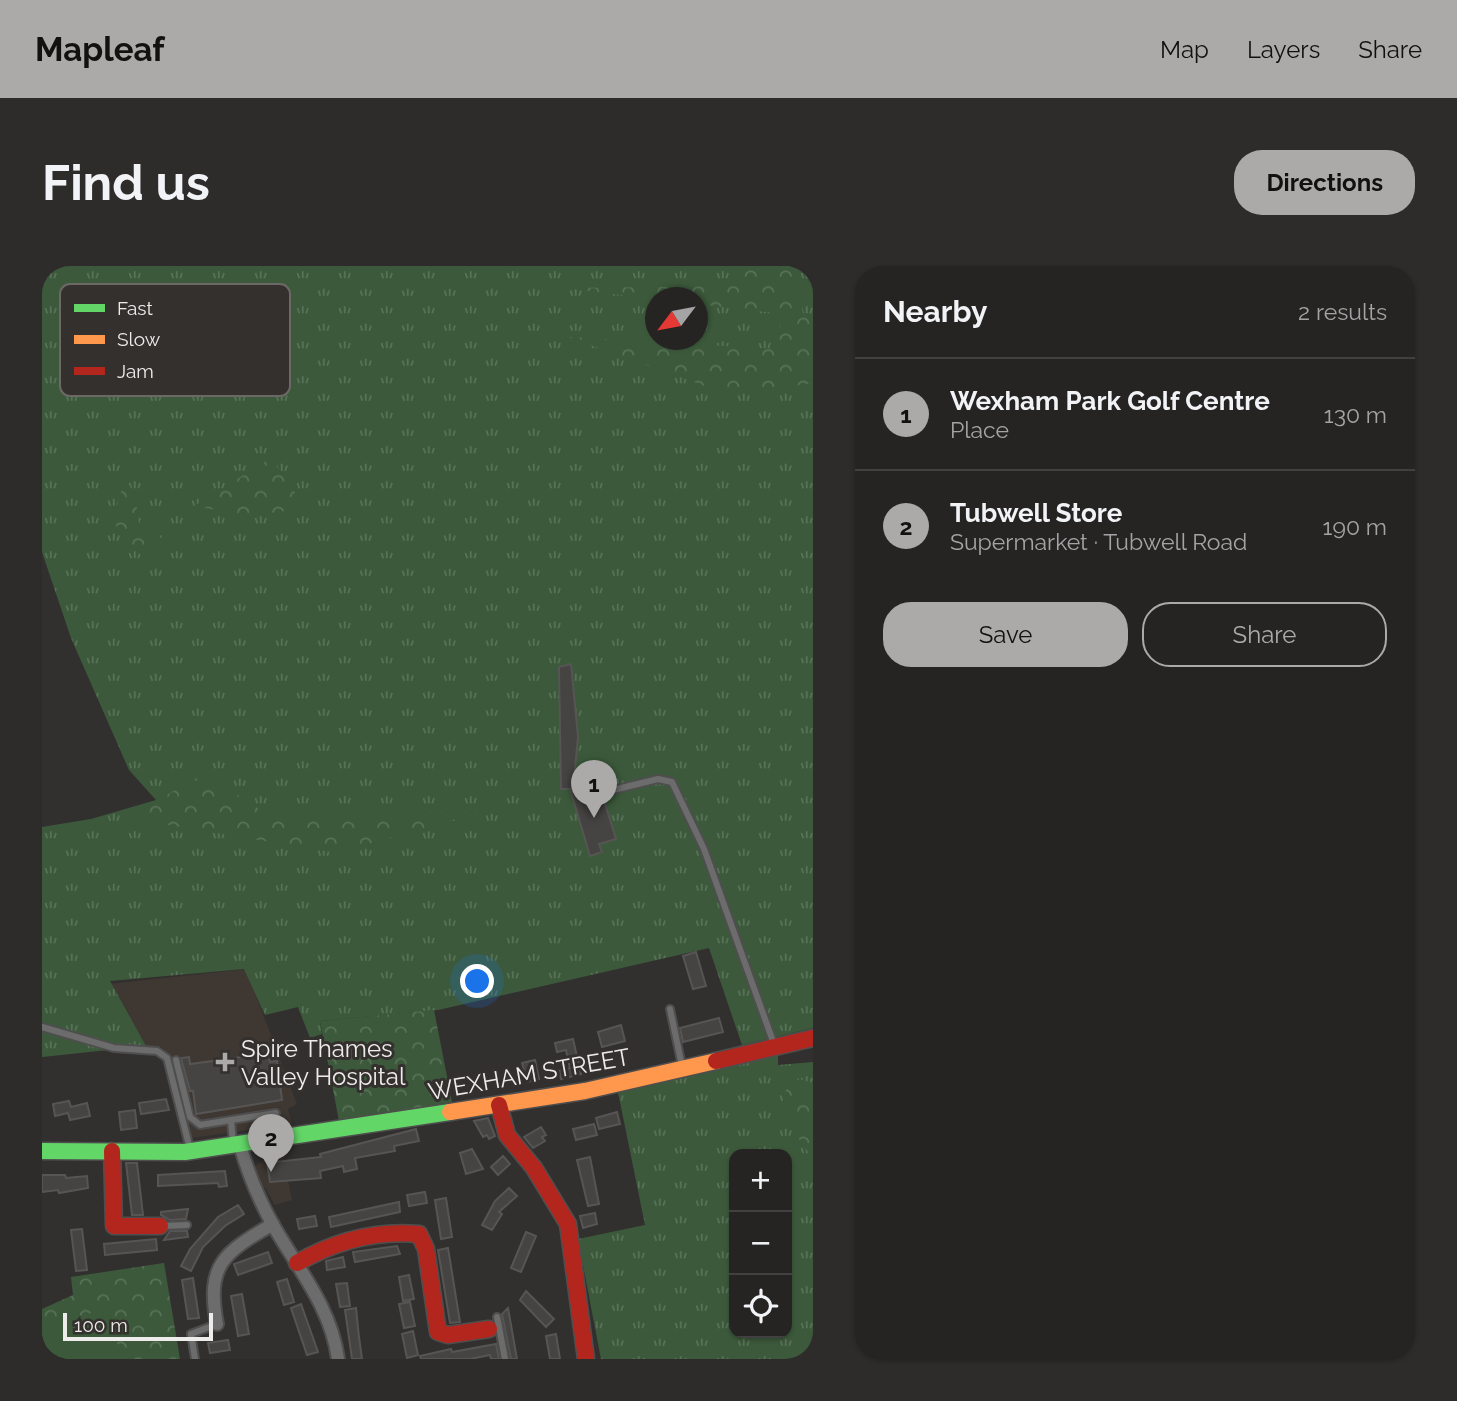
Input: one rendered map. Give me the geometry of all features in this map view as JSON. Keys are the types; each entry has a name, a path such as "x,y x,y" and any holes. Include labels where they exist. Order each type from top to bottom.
{"street":[{"name":"WEXHAM STREET","path":"42,1151 190,1151 236,1146 585,1091 813,1038"},
{"path":"499,1105 507,1135 540,1177 568,1223 586,1359"},
{"path":"236,1146 272,1224 325,1310 338,1359"},
{"path":"112,1151 114,1226 160,1226"},
{"path":"217,1324 213,1290 219,1265 233,1250 272,1224"},
{"path":"298,1263 317,1250 363,1238 403,1231 419,1234 426,1249 438,1332 448,1335 495,1324"}],"lane":[{"path":"605,792 658,779 672,782 704,849 775,1046"},
{"path":"670,1009 682,1068"},
{"path":"42,1027 114,1048 157,1051 167,1058 190,1151"},
{"path":"176,1059 190,1117 200,1125 276,1114"},
{"path":"231,1120 236,1146"},
{"path":"160,1226 187,1225"},
{"path":"195,1359 191,1334 217,1324"},
{"path":"495,1324 505,1359"}],"shaded area":[{"name":"Spire Thames Valley Hospital","path":"246,969 297,1104 288,1109 292,1124 192,1138 176,1074 162,1047 147,1048 109,984"},
{"path":"282,1151 292,1200 275,1205 265,1188 257,1184 254,1168 272,1152"}],"green space":[{"path":"42,266 813,266 813,1028 742,1045 709,948 438,1010 320,1021 322,1034 310,1038 298,1007 265,1015 244,969 110,981 146,1046 42,1057 42,827 91,819 156,800 129,770 71,638 42,552"},
{"path":"740,266 790,266 804,316 813,320 813,383 730,395 568,337 645,341 645,350 708,350 708,345 776,349 783,314 708,305 708,287 651,287 738,286"},
{"path":"645,287 645,298 564,288"},
{"path":"271,458 306,508 250,516 194,506"},
{"path":"125,479 135,494 141,537 157,532 167,548 145,558 124,540 116,524 117,506"},
{"path":"205,773 265,813 480,812 337,853 126,818"},
{"path":"434,1010 452,1102 339,1121 320,1021"},
{"path":"778,1052 778,1065 813,1062 813,1359 601,1359 578,1239 645,1225 618,1092"},
{"path":"790,1076 813,1083 813,1159 797,1136 782,1103"},
{"path":"164,1263 180,1359 42,1359 42,1309 73,1295 71,1277"},
{"path":"108,1308 121,1359 42,1359 42,1328"}],"building":[{"path":"571,664 578,737 573,789 561,789 559,667"},
{"path":"585,788 588,798 600,794 603,797 616,839 599,844 602,852 590,856 571,792"},
{"path":"696,952 706,986 693,989 683,956"},
{"path":"719,1018 723,1032 683,1042 680,1028"},
{"path":"621,1025 625,1041 602,1047 598,1032"},
{"path":"573,1039 581,1074 561,1079 559,1071 570,1068 566,1050 557,1052 555,1043"},
{"name":"Spire Thames Valley Hospital","path":"256,1055 257,1060 269,1058 270,1062 277,1061 282,1100 196,1114 193,1091 190,1091 181,1058 189,1057 190,1064"},
{"path":"535,1060 539,1079 527,1082 522,1063"},
{"path":"166,1099 169,1110 141,1114 139,1103"},
{"path":"69,1101 71,1107 87,1103 90,1116 70,1120 68,1113 55,1116 53,1104"},
{"path":"135,1110 137,1128 121,1130 119,1112"},
{"path":"617,1112 620,1124 599,1129 596,1118"},
{"path":"488,1118 495,1136 489,1139 487,1135 483,1137 474,1121"},
{"path":"594,1124 597,1135 576,1140 573,1129"},
{"path":"541,1127 546,1135 542,1137 545,1141 533,1148 524,1137"},
{"path":"416,1129 419,1141 394,1146 395,1151 355,1158 357,1169 344,1172 343,1166 320,1171 321,1178 270,1182 267,1163 321,1157 320,1154"},
{"path":"472,1149 483,1169 466,1174 460,1153"},
{"path":"503,1156 510,1164 498,1175 491,1167"},
{"path":"590,1157 599,1204 588,1206 577,1160"},
{"path":"126,1163 137,1163 143,1215 132,1215"},
{"path":"225,1171 227,1186 219,1187 218,1183 158,1186 158,1175"},
{"path":"42,1175 65,1175 66,1178 87,1176 88,1188 59,1193 58,1190 42,1192"},
{"path":"509,1188 517,1196 499,1212 502,1214 492,1230 482,1225 495,1201"},
{"path":"425,1192 427,1203 409,1206 407,1195"},
{"path":"446,1198 452,1237 441,1239 435,1200"},
{"path":"399,1202 400,1212 331,1227 329,1217"},
{"path":"238,1205 244,1214 225,1226 203,1247 191,1271 181,1266 190,1249 218,1217"},
{"path":"188,1209 186,1219 170,1220 161,1215 161,1212"},
{"path":"595,1213 597,1224 583,1228 580,1216"},
{"path":"315,1216 317,1226 299,1229 297,1219"},
{"path":"82,1229 87,1270 76,1271 71,1230"},
{"path":"170,1231 187,1231 188,1237 164,1240"},
{"path":"526,1232 536,1236 521,1272 511,1268"},
{"path":"156,1239 157,1250 105,1255 104,1244"},
{"path":"397,1246 400,1254 355,1262 353,1252"},
{"path":"448,1248 460,1322 450,1323 438,1250"},
{"path":"268,1252 272,1263 238,1275 234,1264"},
{"path":"343,1257 345,1267 327,1270 326,1261"},
{"path":"409,1275 414,1299 403,1301 399,1277"},
{"path":"193,1278 199,1318 188,1319 182,1280"},
{"path":"287,1279 294,1302 284,1305 277,1282"},
{"path":"347,1283 350,1306 340,1307 336,1284"},
{"path":"526,1291 554,1319 546,1327 520,1300"},
{"path":"242,1294 249,1334 238,1336 231,1296"},
{"path":"410,1302 415,1326 404,1328 399,1304"},
{"path":"301,1304 318,1352 307,1355 291,1308"},
{"path":"356,1308 362,1359 352,1359 345,1310"},
{"path":"508,1308 517,1359 511,1359 502,1314"},
{"path":"413,1331 418,1355 407,1358 402,1334"},
{"path":"556,1334 560,1359 550,1359 546,1336"},
{"path":"228,1340 230,1350 210,1353 208,1343"},
{"path":"496,1344 499,1359 491,1359 490,1355 470,1359 421,1359 420,1356 451,1349 452,1352"}],"traffic: fast":[{"path":"42,1151 185,1152 450,1112"}],"traffic: slow":[{"path":"450,1112 585,1091 716,1061"}],"traffic: jam":[{"path":"716,1061 813,1038"},
{"path":"499,1105 507,1135 534,1168 568,1224 586,1359"},
{"path":"112,1151 114,1226 160,1226"},
{"path":"297,1263 311,1255 356,1239 387,1234 419,1234 426,1249 438,1332 448,1335 489,1329"}],"place":[{"name":"Wexham Park Golf Centre","path":"594,818"},
{"name":"Spire Thames Valley Hospital","path":"225,1062"},
{"name":"Tubwell Store","path":"271,1172"}]}
